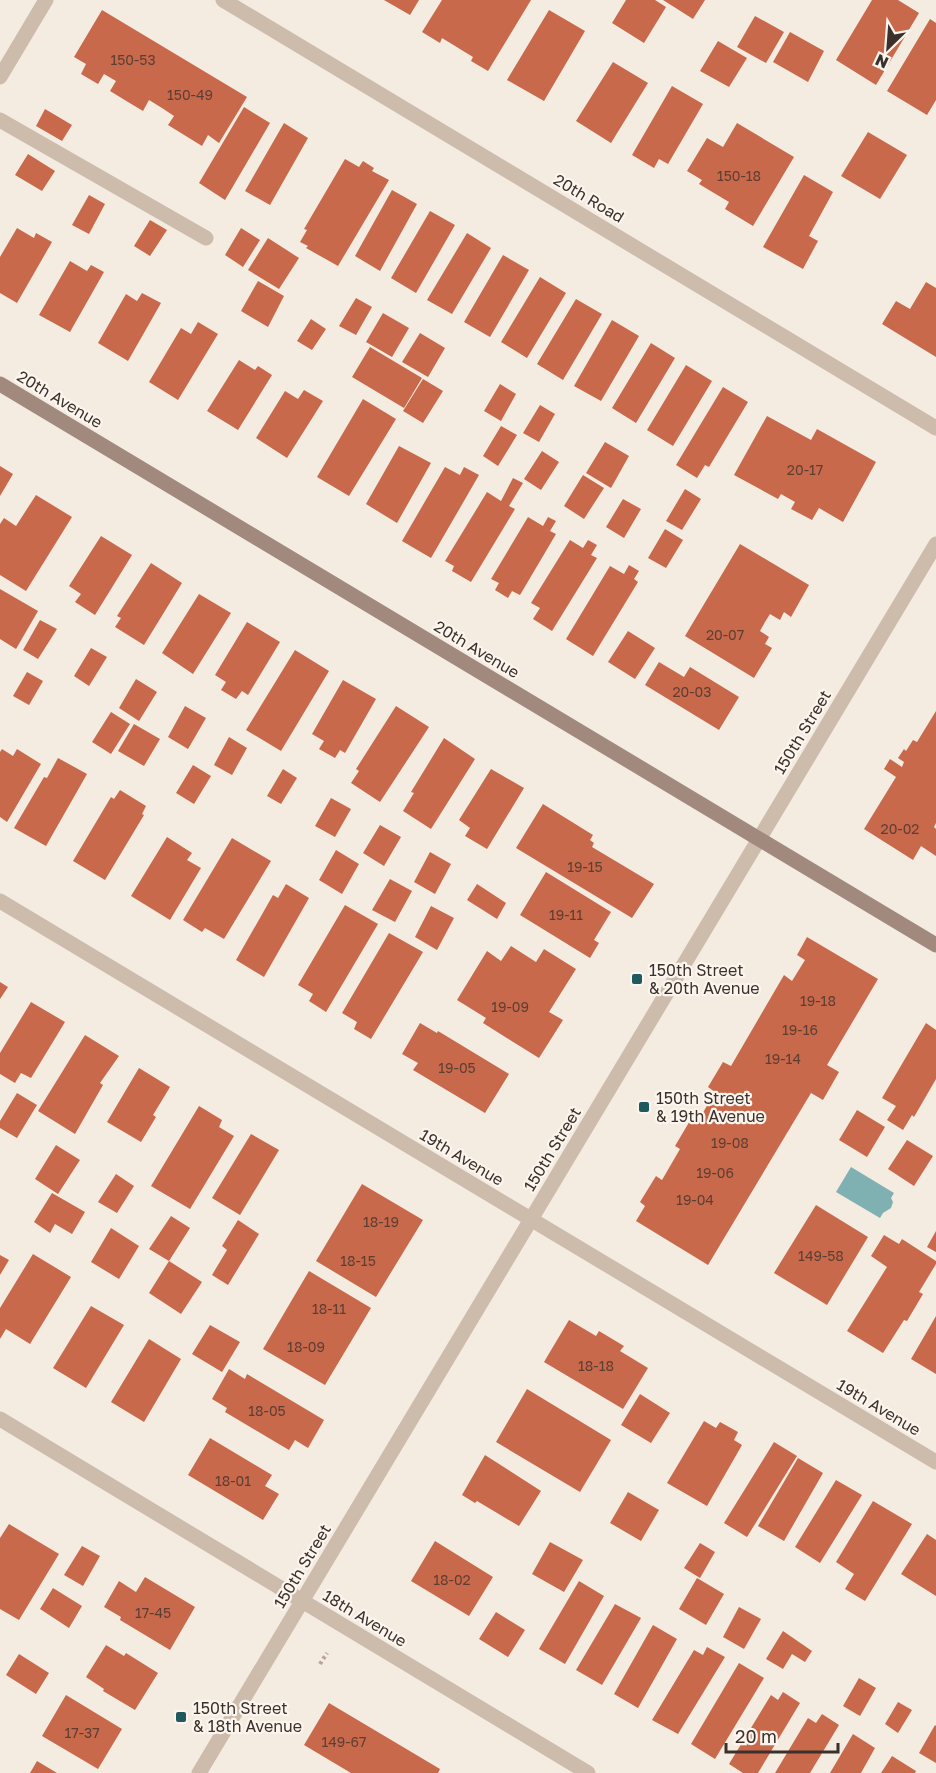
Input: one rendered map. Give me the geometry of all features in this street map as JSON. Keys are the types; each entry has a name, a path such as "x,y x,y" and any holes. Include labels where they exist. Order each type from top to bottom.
{"street":[{"path":"0,77 46,0"},
{"name":"20th Road","path":"223,0 936,428"},
{"path":"0,120 206,238"},
{"name":"20th Avenue","path":"0,384 936,945"},
{"name":"150th Street","path":"199,1773 936,544"},
{"name":"19th Avenue","path":"0,902 936,1462"},
{"name":"18th Avenue","path":"0,1419 588,1773"}],"path":[{"path":"320,1664 327,1653"}],"water":[{"path":"851,1167 894,1193 891,1198 893,1202 891,1208 880,1218 836,1192"}],"building":[{"path":"384,0 419,0 410,15"},
{"path":"442,0 531,0 488,71 471,61 473,57 442,38 440,43 422,32"},
{"path":"626,0 655,0 666,7 644,43 612,23"},
{"path":"663,0 705,0 693,19"},
{"path":"872,0 898,0 919,13 876,85 836,60"},
{"path":"102,10 247,97 219,143 208,135 202,146 168,125 174,116 149,100 143,111 110,91 116,81 104,74 98,84 81,74 86,64 74,57"},
{"path":"549,10 585,31 544,101 507,80"},
{"path":"755,16 784,32 766,63 737,47"},
{"path":"930,19 936,23 936,100 927,115 887,91"},
{"path":"790,32 824,51 808,82 773,62"},
{"path":"718,41 747,58 729,87 700,71"},
{"path":"613,62 648,83 611,143 576,121"},
{"path":"672,86 703,104 668,164 659,159 654,168 632,155"},
{"path":"244,107 270,123 225,200 199,183"},
{"path":"45,109 72,125 62,141 36,126"},
{"path":"284,123 308,138 270,205 245,191"},
{"path":"737,123 794,157 753,226 725,209 729,202 699,184 702,180 687,171 707,138 723,147"},
{"path":"868,132 907,155 880,199 841,176"},
{"path":"28,154 55,171 42,191 15,175"},
{"path":"345,159 359,167 363,161 374,168 372,171 389,180 338,266 306,248 308,246 300,242 307,230 304,229"},
{"path":"804,175 833,192 809,236 818,241 803,269 763,247"},
{"path":"392,190 417,204 380,271 355,256"},
{"path":"89,195 105,204 89,234 72,225"},
{"path":"430,211 455,225 416,293 391,278"},
{"path":"150,220 167,230 150,256 134,246"},
{"path":"17,228 34,238 36,233 52,242 17,303 0,293 0,257"},
{"path":"241,228 260,240 243,267 225,255"},
{"path":"467,233 491,248 452,314 427,300"},
{"path":"268,238 299,258 279,289 248,270"},
{"path":"503,255 529,270 490,337 464,322"},
{"path":"70,261 87,271 91,265 104,272 70,332 39,315"},
{"path":"540,277 566,293 527,358 501,342"},
{"path":"258,281 284,296 268,327 241,311"},
{"path":"926,282 936,288 936,357 882,324 896,301 910,309"},
{"path":"142,293 161,303 128,361 98,343 126,294 137,301"},
{"path":"356,298 372,307 356,335 339,326"},
{"path":"576,299 602,314 563,380 537,364"},
{"path":"383,313 409,328 392,357 366,342"},
{"path":"311,319 326,329 312,350 297,341"},
{"path":"612,320 639,336 601,401 574,386"},
{"path":"198,322 218,334 178,400 149,382 181,328 191,334"},
{"path":"420,333 445,348 428,377 402,362"},
{"path":"651,343 675,358 636,423 612,408"},
{"path":"370,347 422,378 404,408 352,377"},
{"path":"239,360 255,370 258,366 272,375 238,430 207,411"},
{"path":"686,365 712,381 673,446 647,430"},
{"path":"423,379 443,391 423,423 403,411"},
{"path":"500,384 516,394 501,421 484,411"},
{"path":"723,387 748,402 709,467 705,465 697,478 676,465"},
{"path":"304,390 323,401 287,458 256,438 285,391 298,399"},
{"path":"363,399 396,419 349,496 317,477"},
{"path":"540,405 555,414 539,442 523,433"},
{"path":"767,416 811,440 817,429 876,462 843,522 819,508 812,520 791,509 795,502 781,494 778,499 734,475"},
{"path":"501,426 517,435 498,466 483,456"},
{"path":"605,442 629,456 611,488 586,473"},
{"path":"399,446 431,463 397,523 366,504"},
{"path":"542,451 559,462 541,490 524,479"},
{"path":"0,466 13,474 0,496"},
{"path":"445,467 460,475 464,467 479,475 431,558 402,541"},
{"path":"583,475 604,488 584,519 564,506"},
{"path":"513,478 523,483 509,506 515,509 471,582 452,571 454,566 445,561 487,492 501,501"},
{"path":"685,489 701,499 682,530 666,521"},
{"path":"36,495 72,517 26,591 0,575 0,524 4,518 16,526"},
{"path":"623,499 641,509 624,538 606,527"},
{"path":"528,517 543,526 548,517 556,521 550,531 556,534 520,595 512,591 508,598 495,590 499,583 491,579"},
{"path":"665,529 683,540 666,568 648,558"},
{"path":"101,536 132,555 95,615 75,602 81,594 69,586"},
{"path":"570,540 583,548 588,540 597,545 591,555 597,558 552,631 533,619 540,608 531,603"},
{"path":"740,544 809,585 791,617 784,612 780,620 770,614 765,622 760,631 769,637 765,644 772,648 754,678 685,636"},
{"path":"151,563 182,583 144,645 115,627 121,618 117,616"},
{"path":"629,565 639,571 634,579 638,582 593,656 566,639 610,566 624,574"},
{"path":"0,589 38,611 16,649 0,639"},
{"path":"199,594 231,613 193,674 162,653"},
{"path":"40,620 57,629 38,659 23,650"},
{"path":"247,622 280,642 248,695 242,691 236,699 221,690 226,682 215,675"},
{"path":"628,631 655,648 635,679 608,662"},
{"path":"91,648 107,657 89,686 74,676"},
{"path":"295,650 329,671 281,751 246,730"},
{"path":"659,662 684,677 690,667 739,697 719,730 645,685"},
{"path":"27,672 43,681 29,705 13,696"},
{"path":"136,679 157,692 139,721 119,708"},
{"path":"343,680 376,699 345,753 340,750 335,758 319,749 324,741 312,734"},
{"path":"185,706 206,718 188,749 168,737"},
{"path":"396,706 429,727 380,802 351,783 359,771 356,769"},
{"path":"936,711 936,823 934,827 936,829 936,856 921,846 913,860 864,829 896,777 884,769 890,759 902,767 904,762 898,758 913,740 917,742"},
{"path":"111,712 130,724 111,754 92,742"},
{"path":"134,724 160,739 144,766 118,751"},
{"path":"229,737 247,748 232,775 214,765"},
{"path":"444,738 475,759 431,829 403,811 414,793 411,792"},
{"path":"2,749 13,756 17,749 41,764 7,822 0,817 0,752"},
{"path":"58,758 87,774 46,846 14,828"},
{"path":"193,765 211,776 194,804 176,793"},
{"path":"283,769 297,778 281,804 267,796"},
{"path":"491,769 524,788 487,849 465,836 470,828 459,820"},
{"path":"120,790 146,806 142,814 144,815 105,880 73,861 111,797 114,799"},
{"path":"331,798 351,809 335,837 315,826"},
{"path":"543,804 593,835 590,840 594,843 592,847 654,884 632,918 516,848"},
{"path":"380,825 401,837 384,866 363,853"},
{"path":"167,837 192,853 187,860 201,868 170,920 131,896"},
{"path":"232,838 271,861 224,939 205,928 202,932 183,920"},
{"path":"336,850 359,864 342,894 319,880"},
{"path":"430,852 451,864 435,894 414,882"},
{"path":"546,872 611,912 594,940 599,943 590,958 520,915"},
{"path":"390,879 412,891 395,922 372,910"},
{"path":"286,884 309,898 264,977 236,960 273,895 278,898"},
{"path":"477,884 506,903 497,919 467,900"},
{"path":"345,905 378,924 326,1012 309,1001 313,994 298,985"},
{"path":"431,906 454,918 437,950 415,937"},
{"path":"389,933 423,952 371,1039 354,1029 357,1022 342,1013"},
{"path":"807,937 878,979 827,1065 839,1072 823,1100 811,1093 708,1265 636,1221 645,1206 640,1202 656,1176 662,1180 680,1149 675,1146 691,1119 697,1123 715,1092 708,1087 723,1062 731,1066 784,975 792,981 805,960 797,955"},
{"path":"511,946 536,962 544,949 576,969 549,1012 563,1020 539,1058 483,1023 486,1018 457,1000 487,951 501,961"},
{"path":"0,982 8,987 0,999"},
{"path":"31,1002 65,1022 31,1078 21,1073 15,1083 0,1074 0,1053"},
{"path":"420,1023 437,1033 438,1031 509,1074 485,1113 413,1070 418,1063 402,1054"},
{"path":"926,1023 936,1030 936,1079 914,1117 912,1115 903,1130 887,1120 896,1106 882,1098"},
{"path":"85,1035 119,1056 100,1083 103,1085 75,1134 38,1111"},
{"path":"139,1068 170,1087 153,1115 156,1117 141,1142 107,1122"},
{"path":"17,1093 37,1105 17,1138 0,1128 0,1121"},
{"path":"199,1106 222,1120 219,1127 234,1136 190,1209 151,1186"},
{"path":"857,1110 885,1127 867,1157 839,1140"},
{"path":"251,1134 279,1150 240,1215 212,1198"},
{"path":"907,1140 933,1156 914,1186 888,1169"},
{"path":"56,1145 80,1160 58,1194 35,1179"},
{"path":"116,1174 134,1186 117,1213 98,1202"},
{"path":"362,1184 423,1220 376,1297 316,1261"},
{"path":"52,1193 85,1212 72,1234 55,1224 50,1233 34,1222"},
{"path":"816,1205 868,1237 827,1305 774,1273"},
{"path":"171,1216 190,1228 169,1261 149,1249"},
{"path":"238,1220 259,1234 228,1285 212,1275 227,1250 222,1246"},
{"path":"111,1228 139,1246 119,1279 91,1262"},
{"path":"936,1231 936,1252 927,1247"},
{"path":"884,1235 899,1244 902,1239 936,1261 936,1264 919,1292 923,1294 907,1321 904,1320 883,1353 847,1331 887,1267 871,1256"},
{"path":"33,1254 71,1277 30,1344 6,1329 0,1339 0,1308"},
{"path":"0,1255 9,1260 0,1275"},
{"path":"169,1261 202,1282 181,1314 149,1293"},
{"path":"309,1271 371,1308 325,1385 263,1349"},
{"path":"91,1306 124,1325 86,1388 53,1368"},
{"path":"936,1316 936,1374 911,1359"},
{"path":"569,1320 596,1336 599,1331 624,1346 620,1351 648,1368 623,1409 544,1362"},
{"path":"210,1325 240,1342 222,1372 192,1354"},
{"path":"149,1339 181,1359 144,1422 111,1402"},
{"path":"229,1369 245,1379 247,1374 324,1420 308,1448 295,1440 289,1450 225,1412 227,1408 212,1399"},
{"path":"527,1389 611,1440 580,1492 496,1442"},
{"path":"640,1394 670,1413 651,1443 621,1425"},
{"path":"704,1421 716,1428 720,1422 738,1432 734,1440 742,1445 707,1506 667,1483"},
{"path":"210,1438 272,1475 265,1486 279,1494 263,1520 188,1475"},
{"path":"774,1442 797,1456 747,1537 724,1523"},
{"path":"485,1455 541,1491 519,1526 477,1501 475,1503 462,1495"},
{"path":"798,1458 823,1473 784,1541 758,1526"},
{"path":"836,1480 862,1495 820,1563 795,1547"},
{"path":"628,1492 659,1510 641,1541 610,1523"},
{"path":"873,1501 912,1524 865,1601 845,1589 854,1574 836,1562"},
{"path":"9,1524 59,1554 19,1620 0,1609 0,1538"},
{"path":"927,1534 936,1540 936,1596 901,1574"},
{"path":"435,1541 493,1577 469,1616 411,1581"},
{"path":"550,1542 583,1560 564,1592 532,1574"},
{"path":"700,1543 715,1552 700,1578 684,1568"},
{"path":"82,1546 100,1556 83,1586 64,1575"},
{"path":"145,1577 195,1607 170,1650 120,1620 121,1617 104,1607 119,1581 136,1592"},
{"path":"697,1578 724,1594 706,1625 679,1609"},
{"path":"579,1581 604,1596 565,1664 539,1649"},
{"path":"53,1588 82,1606 69,1628 40,1609"},
{"path":"615,1604 641,1618 602,1685 576,1670"},
{"path":"739,1607 761,1619 744,1649 723,1637"},
{"path":"496,1612 525,1630 508,1657 479,1639"},
{"path":"653,1625 677,1639 638,1708 614,1694"},
{"path":"783,1631 812,1651 805,1662 792,1654 783,1669 766,1659"},
{"path":"106,1645 124,1656 126,1653 158,1673 135,1710 103,1691 104,1689 86,1677"},
{"path":"707,1647 725,1657 678,1734 652,1720 694,1650 703,1655"},
{"path":"19,1654 49,1673 36,1694 6,1675"},
{"path":"739,1663 764,1678 715,1759 691,1744"},
{"path":"859,1678 876,1688 860,1716 843,1706"},
{"path":"783,1692 800,1703 758,1773 743,1773 729,1764 771,1695 778,1700"},
{"path":"66,1695 122,1729 98,1769 42,1736"},
{"path":"898,1702 912,1710 898,1733 885,1724"},
{"path":"329,1703 440,1769 438,1773 351,1773 304,1745"},
{"path":"822,1714 839,1725 810,1773 775,1773 808,1718 816,1723"},
{"path":"936,1726 936,1763 919,1753"},
{"path":"853,1734 875,1748 861,1773 830,1773"},
{"path":"892,1756 916,1771 915,1773 881,1773"},
{"path":"37,1761 57,1773 30,1773"}],"place":[{"name":"150th Street & 20th Avenue","path":"637,979"},
{"name":"150th Street & 19th Avenue","path":"644,1107"},
{"name":"150th Street & 18th Avenue","path":"181,1717"}]}
